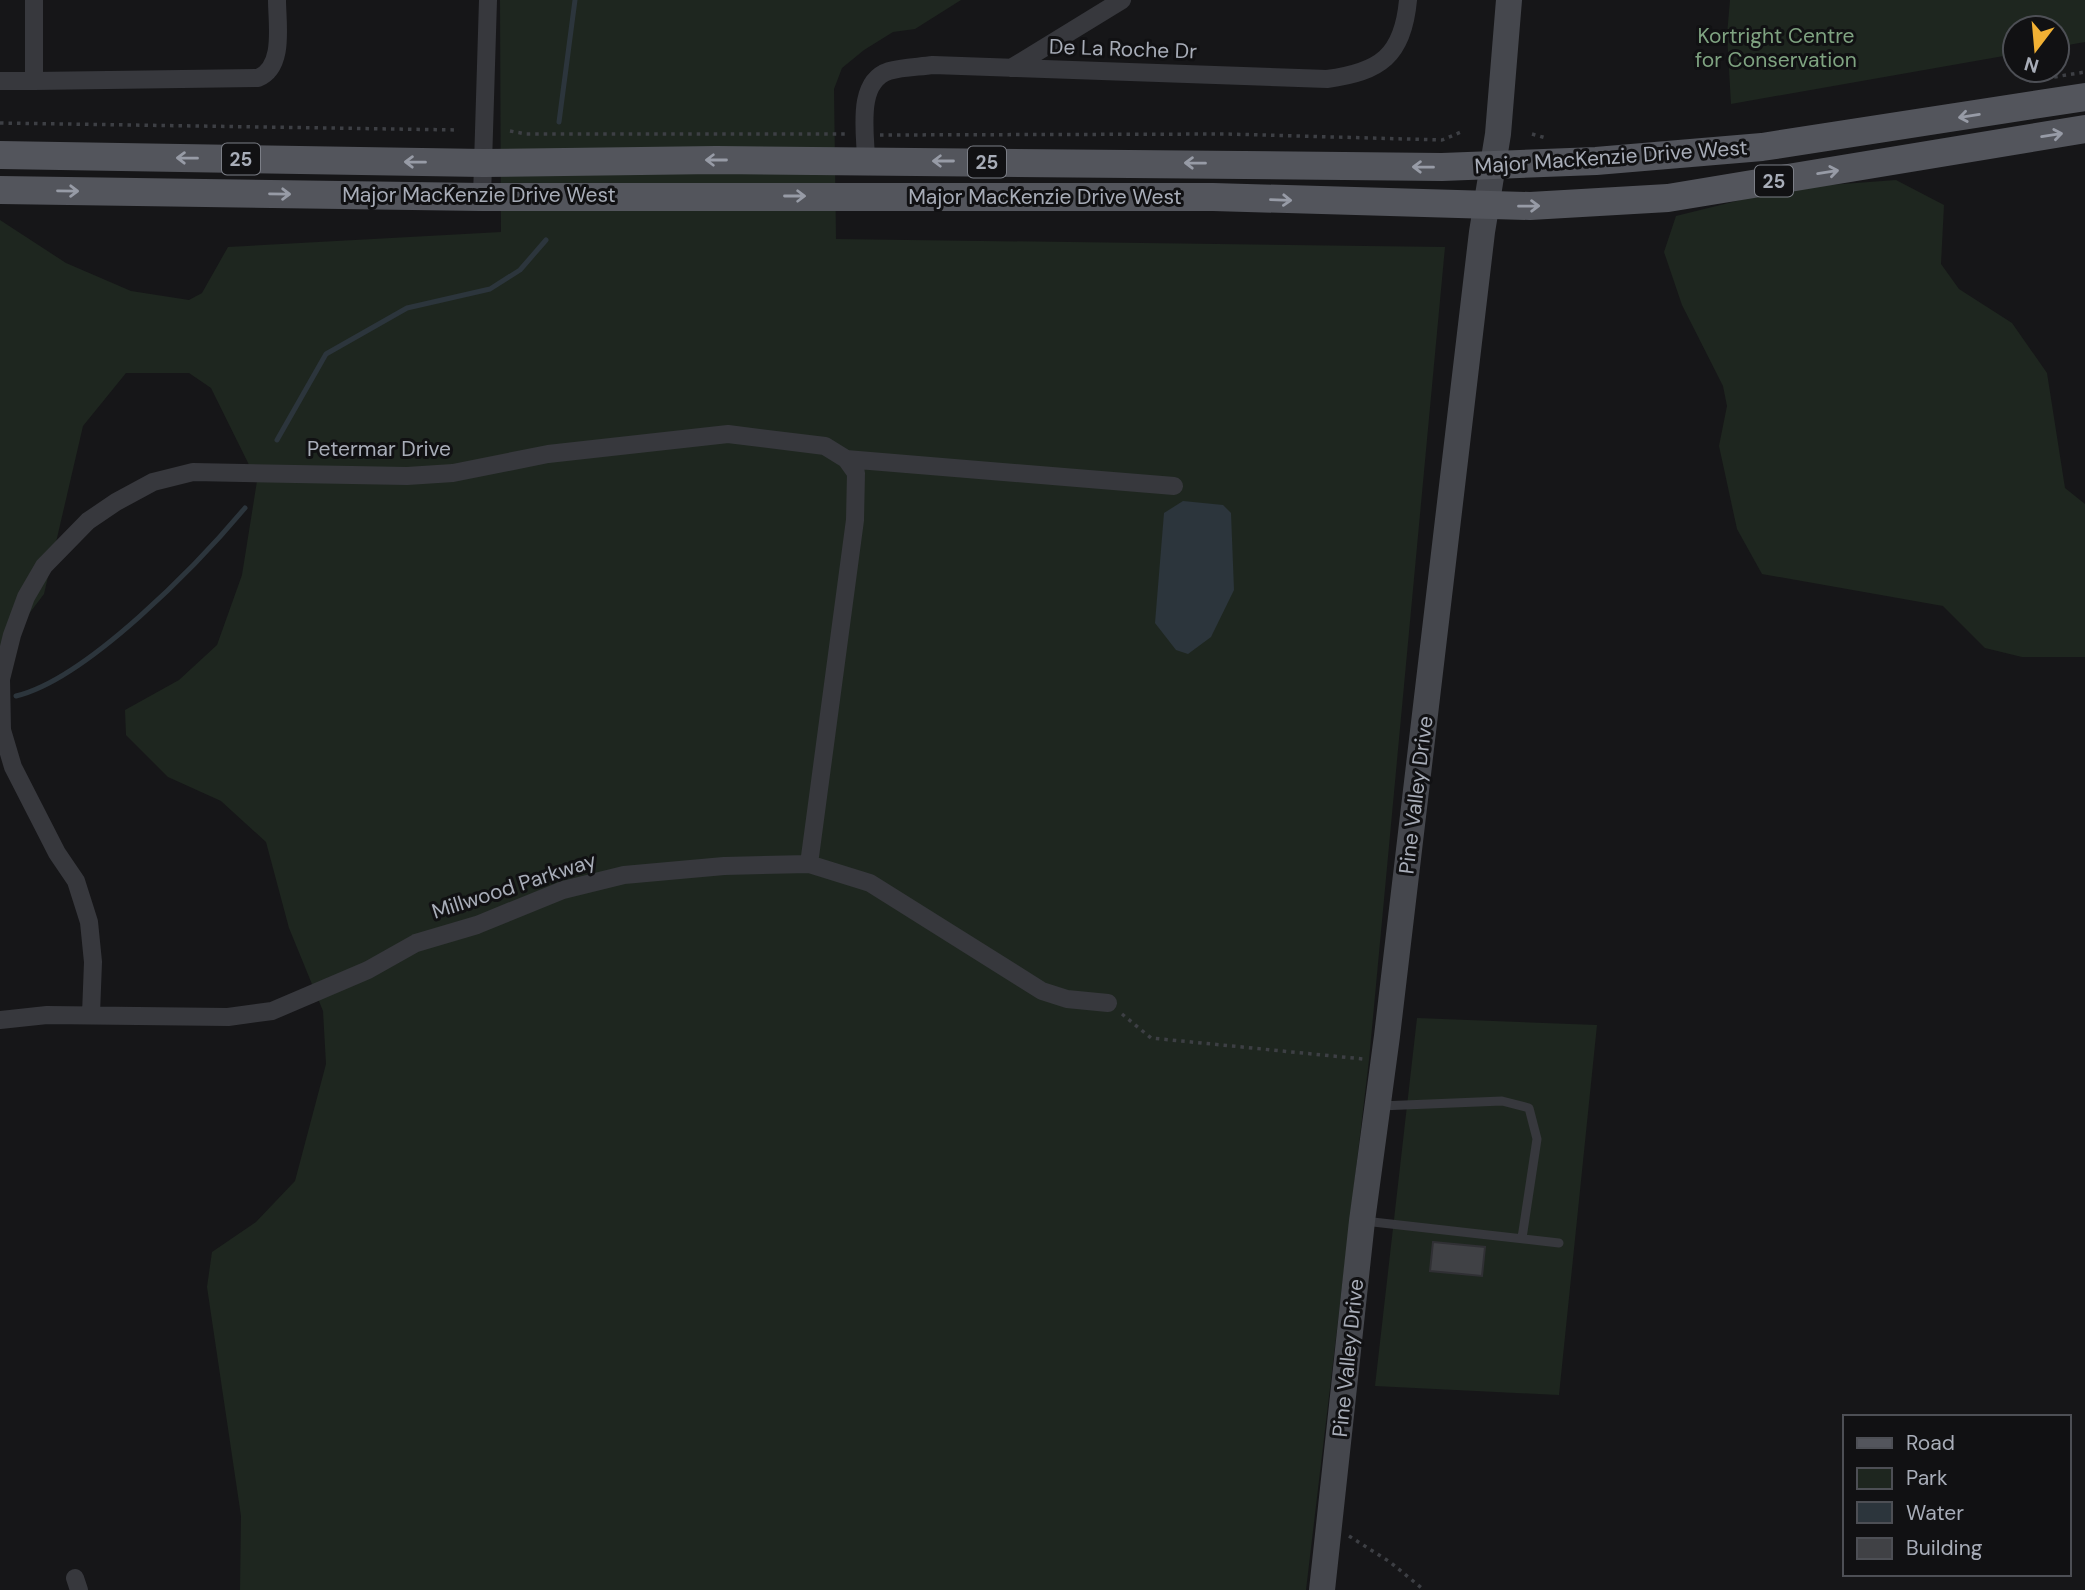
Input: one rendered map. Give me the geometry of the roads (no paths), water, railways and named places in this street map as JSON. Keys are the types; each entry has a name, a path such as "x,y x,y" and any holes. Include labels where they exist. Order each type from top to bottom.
{"main road":[{"name":"Major MacKenzie Drive West","path":"0,155 483,163 866,148 1491,165 1597,161 1762,147 2085,97"},
{"name":"Major MacKenzie Drive West","path":"0,191 482,197 1213,197 1485,205 1668,198 2085,129"}],"street":[{"path":"34,0 34,81"},
{"path":"0,81 258,78 269,72 275,59 277,0"},
{"path":"482,197 488,0"},
{"path":"1011,68 1122,0"},
{"name":"De La Roche Dr","path":"866,148 866,101 871,85 886,72 933,65 1327,79 1357,75 1386,61 1402,35 1408,0"},
{"name":"Pine Valley Drive","path":"1324,1589 1362,1221 1485,205 1498,134 1509,0"},
{"name":"Petermar Drive","path":"92,1014 93,962 89,922 76,881 57,853 13,767 2,730 1,679 12,635 26,597 44,566 88,521 153,482 193,472 407,476 453,473 548,454 728,434 825,446 846,458 1174,486"},
{"path":"809,864 855,520 856,473 846,458"},
{"name":"Millwood Parkway","path":"0,1020 92,1014 186,1018 272,1011 368,970 415,943 477,925 563,890 624,875 724,866 809,864 870,883 1042,991 1067,999 1108,1003"}],"lane":[{"path":"1377,1106 1502,1101 1529,1108 1537,1139 1522,1238"},
{"path":"1362,1221 1559,1243"}],"water":[{"path":"1183,501 1223,505 1231,513 1234,590 1211,637 1188,654 1176,650 1155,623 1164,513"}],"waterway":[{"path":"559,122 575,0"},
{"path":"277,440 326,354 407,308 490,289 520,270 546,240"},
{"path":"16,696 44,685 75,667 140,617 199,559 245,508"}],"park label":[{"name":"Kortright Centre for Conservation","path":"1776,48"}]}
